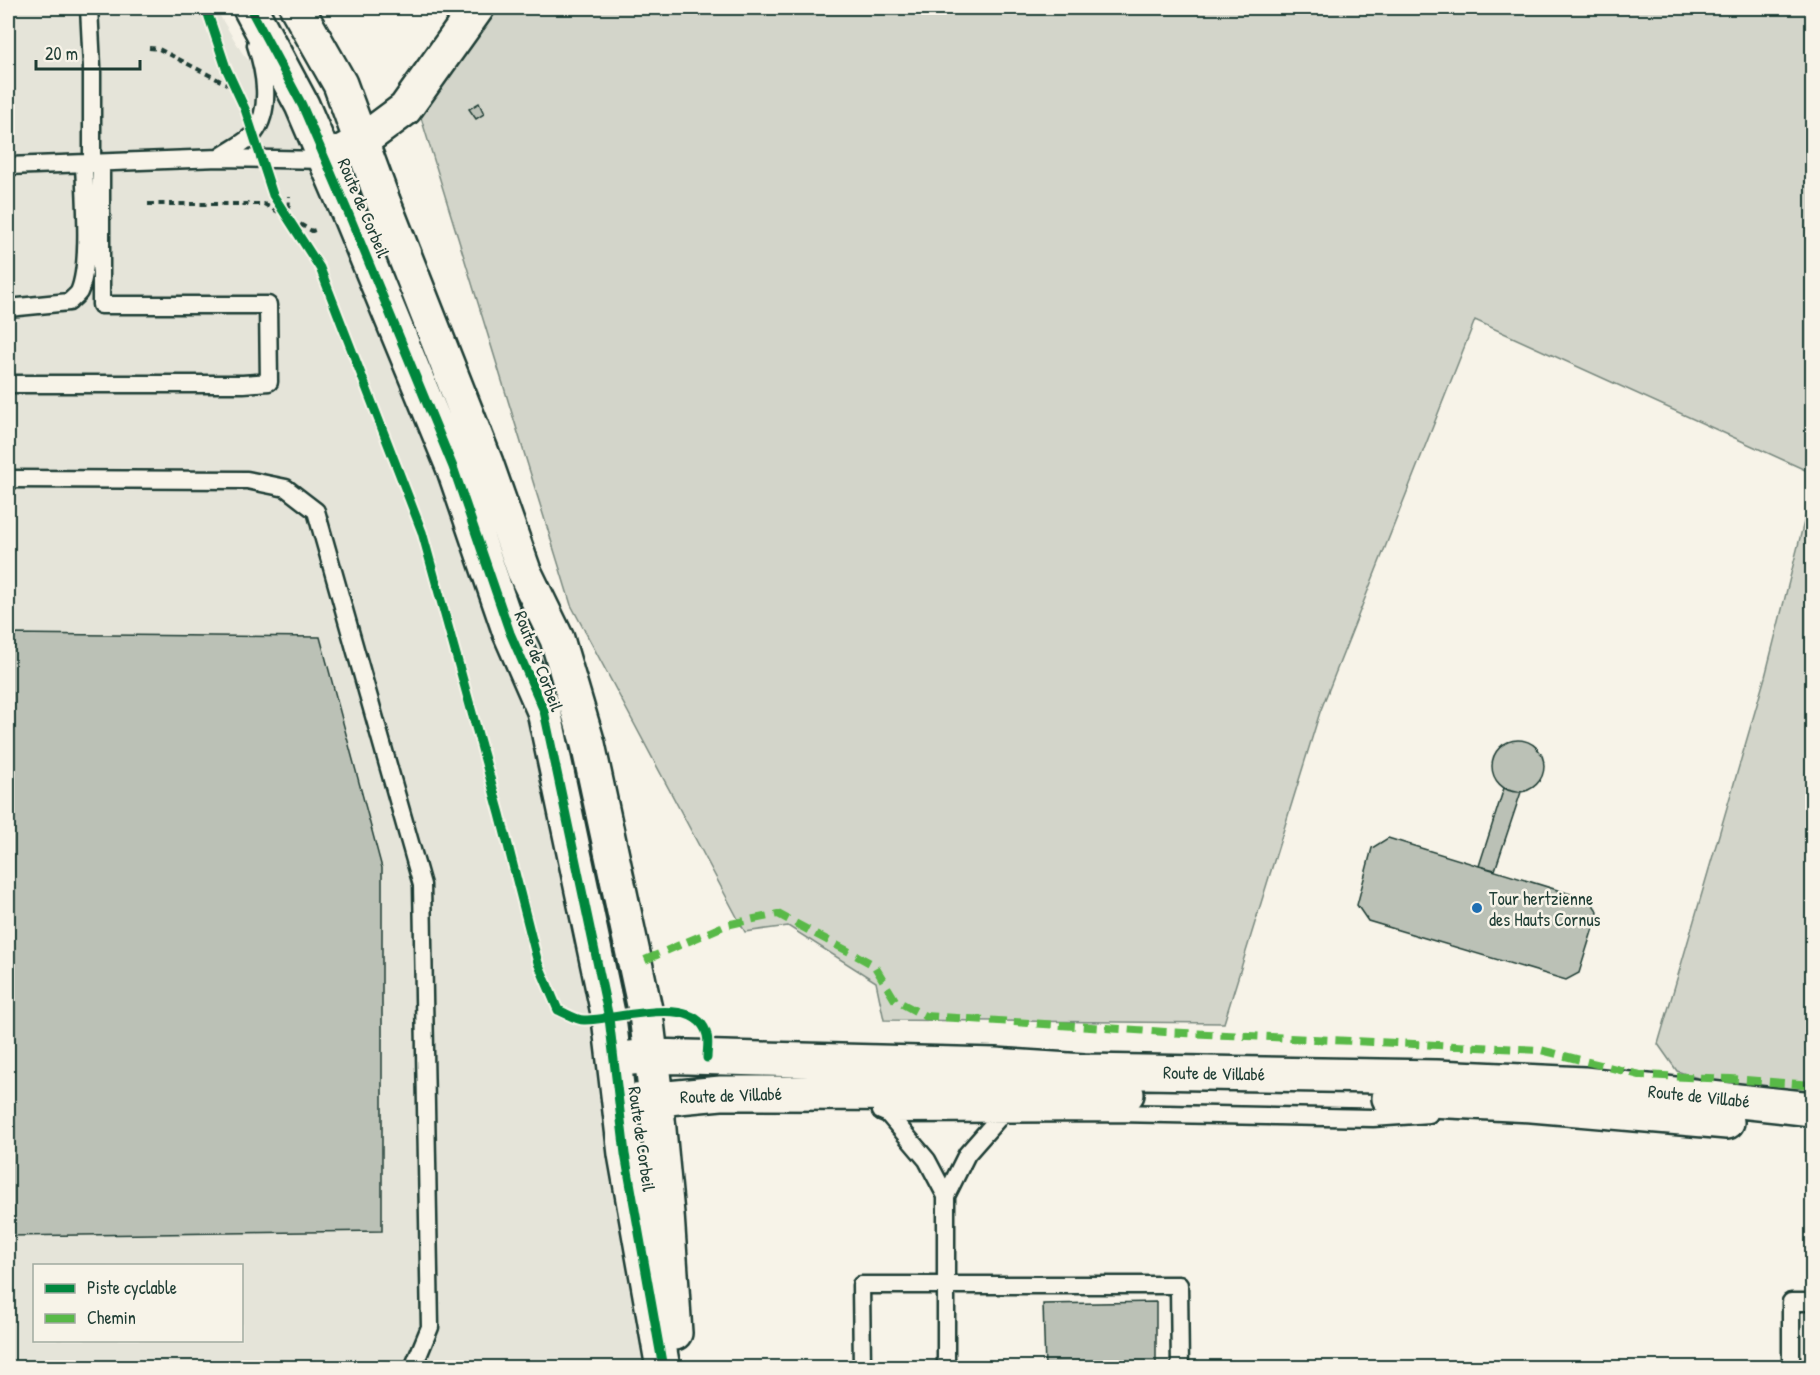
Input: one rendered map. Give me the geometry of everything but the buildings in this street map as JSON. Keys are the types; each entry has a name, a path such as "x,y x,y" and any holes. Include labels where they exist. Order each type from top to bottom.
{"street":[{"name":"Route de Corbeil","path":"250,8 302,105 326,160 453,466 510,633 544,711 609,1018 625,1154 663,1368"},
{"name":"Route de Corbeil","path":"297,8 340,84 383,201 486,464 524,571 557,639 588,744 645,1014 651,1056 667,1214 675,1325 675,1368"},
{"path":"326,160 362,141 405,109 477,8"},
{"name":"Route de Villabé","path":"614,1059 651,1056 995,1065 1084,1071 1482,1079 1584,1084 1812,1109"},
{"name":"Route de Villabé","path":"620,1102 721,1093 1352,1096 1532,1105 1723,1121 1812,1132"}],"lane":[{"path":"8,384 243,384 269,382 268,304 101,304 92,164 92,66 89,8"},
{"path":"219,158 253,134 261,119 264,103 262,62 244,8"},
{"path":"8,166 219,158 326,160"},
{"path":"8,308 69,302 78,293 84,270 92,164"},
{"path":"8,479 247,480 286,488 316,511 422,885 430,1327 413,1368"},
{"path":"842,1093 888,1114 1128,1113 1373,1118 1532,1105"},
{"path":"946,1368 946,1196 967,1154 1003,1113"},
{"path":"888,1114 927,1160 946,1196"},
{"path":"862,1368 861,1285 1179,1286 1180,1368"},
{"path":"1791,1368 1791,1302 1812,1302"}],"path":[{"path":"149,48 159,49 231,82 248,95"},
{"path":"231,82 245,109 253,134"},
{"path":"261,158 273,195 301,239"},
{"path":"288,219 289,196"},
{"path":"148,204 264,204 312,231 327,227"}],"shaded area":[{"path":"8,8 215,8 243,54 338,158 550,710 633,1051 647,1154 666,1367 8,1367"},
{"path":"491,8 1812,8 1812,473 1475,320 1320,712 1224,1023 884,1020 876,982 788,926 745,932 571,605 418,108"},
{"path":"1812,490 1812,1095 1724,1087 1677,1071 1658,1044 1765,677"}],"marked path":[{"path":"645,960 726,925 778,914 874,965 895,1000 925,1016 1165,1032 1541,1050 1640,1075 1812,1085"}],"cycle path":[{"path":"206,8 226,68 245,109 273,195 320,268 422,532 500,814 538,963 558,1010 584,1020 653,1012 688,1015 700,1022 707,1035 707,1058"},
{"path":"250,8 302,105 350,217 453,467 510,633 544,711 609,1018 625,1154 663,1368"}],"place":[{"name":"Tour hertzienne des Hauts Cornus","path":"1477,908"}]}
